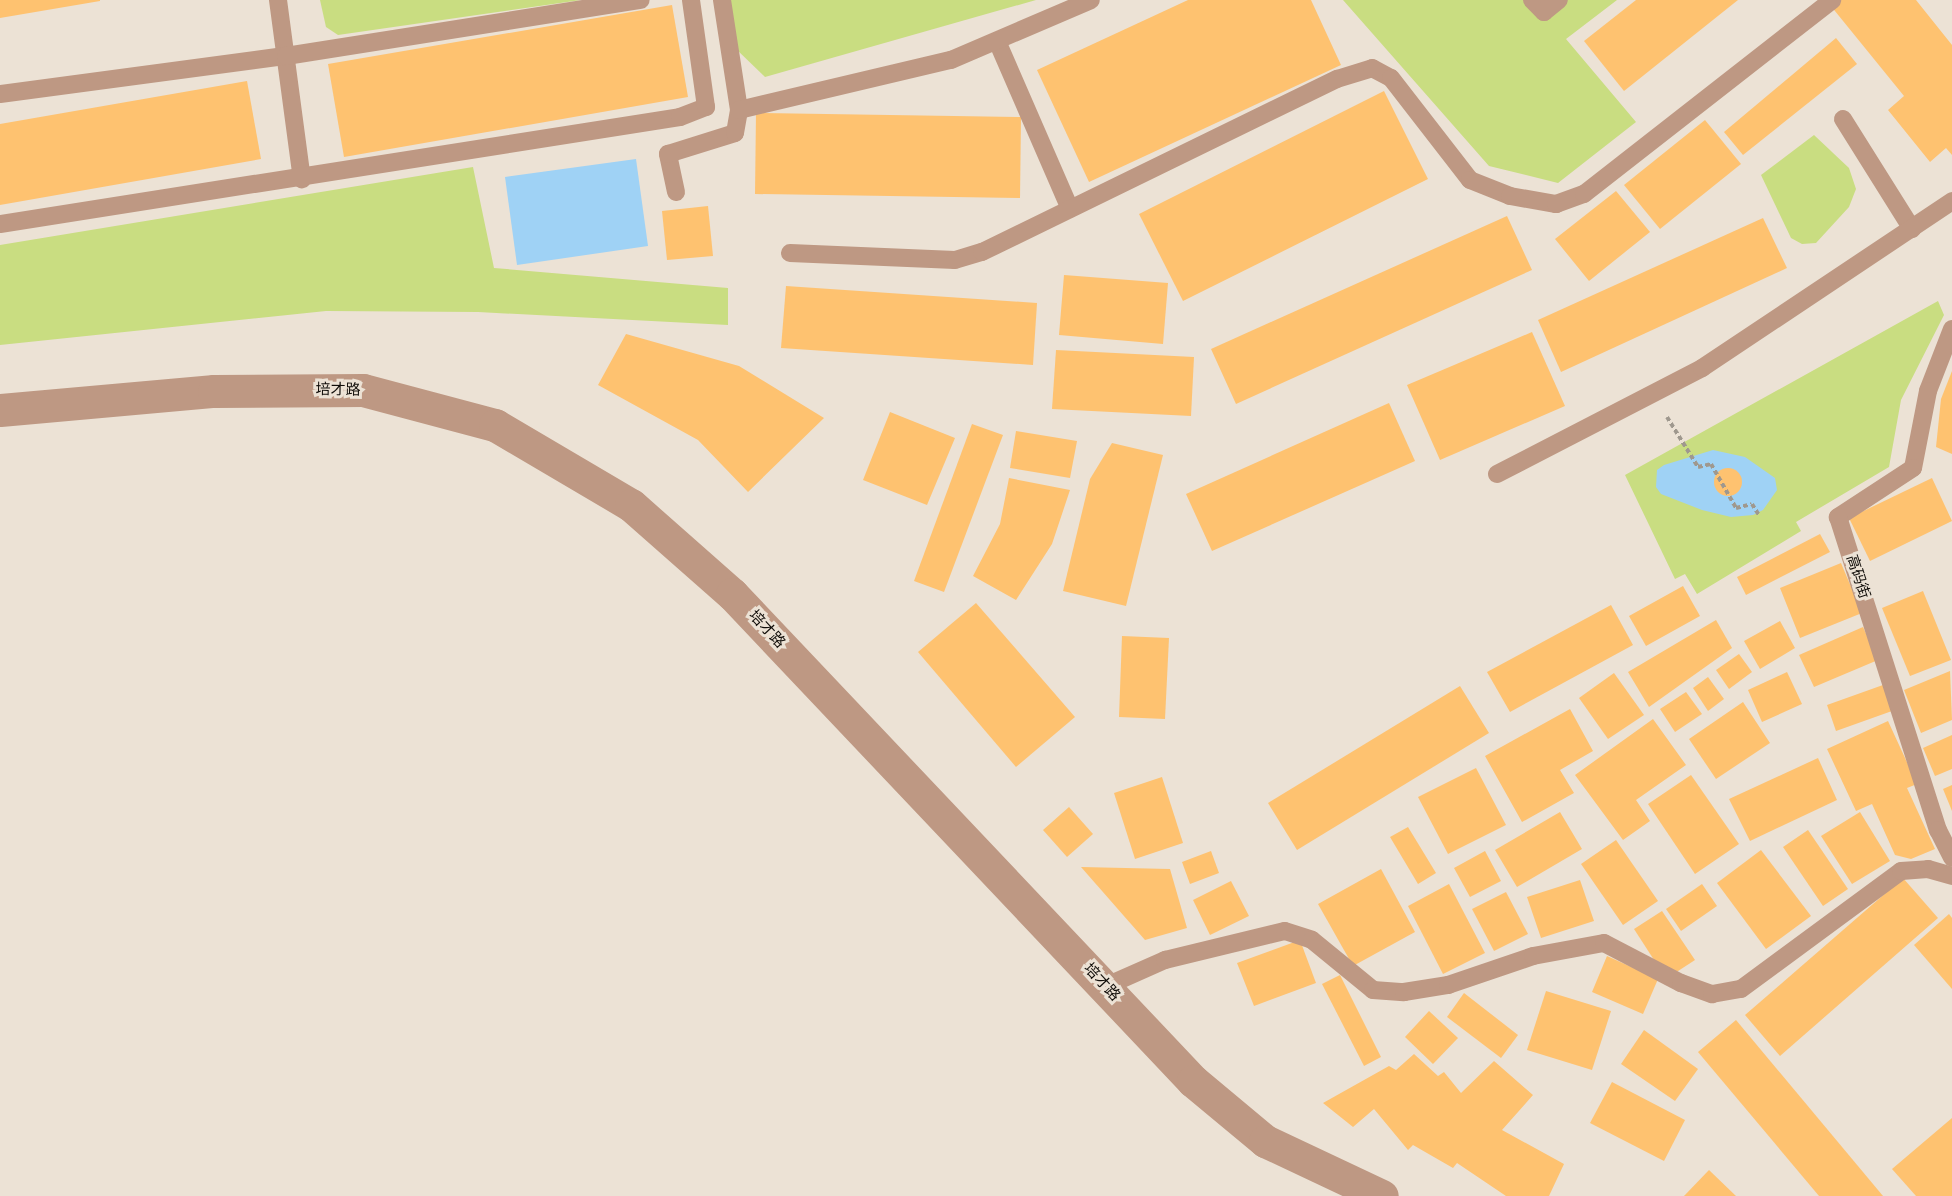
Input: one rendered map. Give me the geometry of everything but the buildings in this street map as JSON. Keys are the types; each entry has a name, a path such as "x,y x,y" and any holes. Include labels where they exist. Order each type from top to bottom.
{"street":[{"name":"培才路","path":"0,410 214,391 363,390 495,424 631,505 732,594 1193,1081 1265,1141 1382,1196"}],"lane":[{"path":"278,0 302,179"},
{"path":"0,94 286,56 641,0"},
{"path":"0,224 302,179 680,117 706,107 691,0"},
{"path":"676,192 668,154 735,133 739,110 722,0"},
{"path":"739,110 951,60 1091,0"},
{"path":"1532,0 1544,12 1559,0"},
{"path":"790,253 955,260 982,252 1337,79 1372,68 1391,78 1470,180 1510,196 1556,204 1584,194 1832,0"},
{"path":"997,41 1070,209"},
{"path":"1843,119 1912,229"},
{"path":"1497,474 1702,368 1952,201"},
{"name":"高码街","path":"1952,329 1928,391 1913,468 1838,517 1938,830 1952,858"},
{"path":"1104,987 1165,960 1285,931 1312,939 1373,990 1404,992 1448,985 1533,956 1604,943 1681,983 1712,994 1741,989 1901,870 1928,869 1952,876"}],"path":[{"path":"1652,394 1698,466 1711,464 1736,508 1752,504 1759,515"}],"green space":[{"path":"320,0 581,0 338,35 326,27"},
{"path":"727,0 1036,0 765,77 735,48"},
{"path":"1343,0 1617,0 1566,39 1636,122 1558,183 1489,166"},
{"path":"1814,135 1849,168 1856,189 1849,207 1816,243 1802,244 1791,238 1761,175"},
{"path":"473,167 494,268 728,288 728,325 478,312 326,311 0,345 0,245"},
{"path":"1938,301 1944,315 1901,400 1889,467 1796,522 1801,531 1697,594 1685,574 1675,579 1625,475"}],"water":[{"path":"636,159 648,246 517,265 505,177"},
{"path":"1713,450 1745,457 1775,478 1777,490 1763,510 1753,515 1731,517 1702,510 1661,494 1656,487 1657,470 1664,465"}]}
